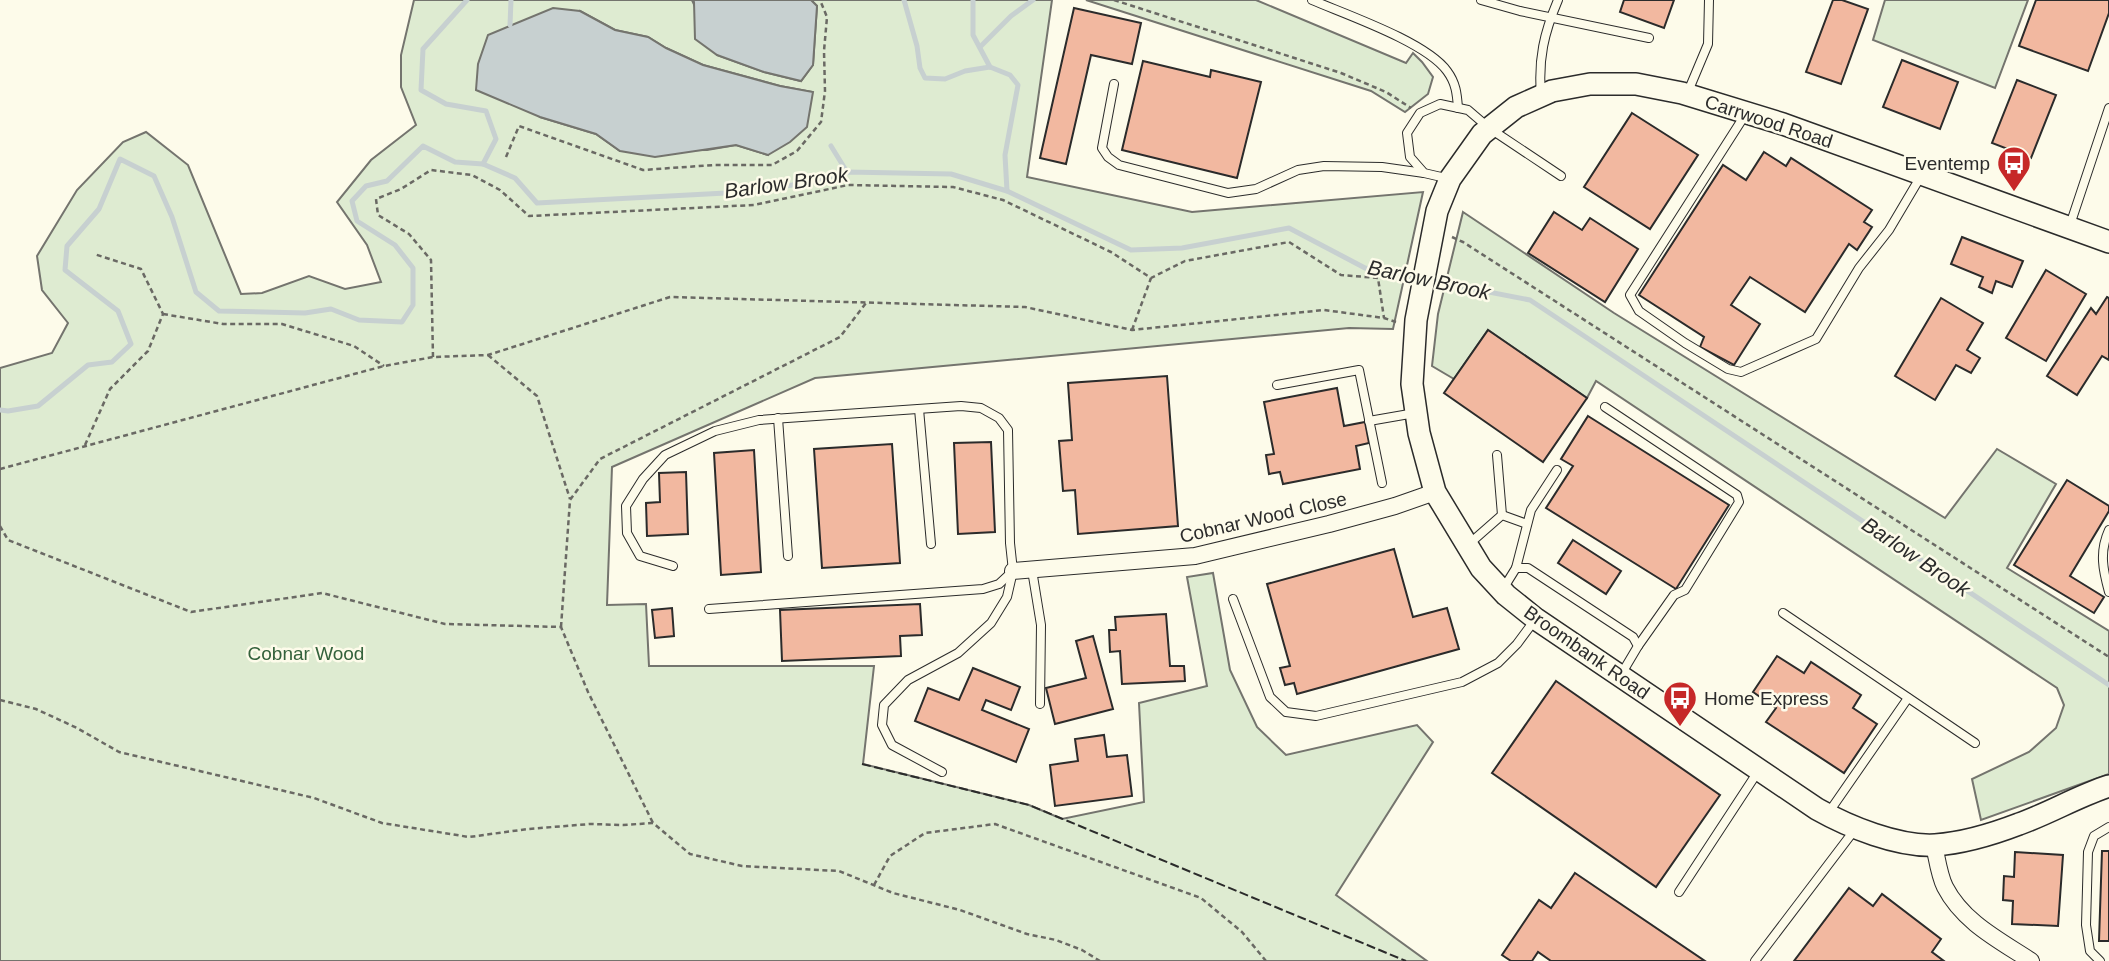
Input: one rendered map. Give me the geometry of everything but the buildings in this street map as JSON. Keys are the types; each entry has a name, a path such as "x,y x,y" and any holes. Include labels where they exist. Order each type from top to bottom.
{"street":[{"name":"Carrwood Road","path":"1450,179 1482,134 1516,107 1552,91 1590,84 1636,84 1687,94 1783,124 2109,242"},
{"name":"Broombank Road","path":"1450,179 1437,211 1428,247 1416,320 1412,384 1419,433 1435,492 1481,568 1502,590 1536,619 1759,770 1827,815 1856,828 1899,841 1934,845 1970,839 2020,824 2109,786"},
{"name":"Cobnar Wood Close","path":"1013,571 1195,556 1329,524 1435,492"},
{"path":"1934,845 1944,885 1958,908 1980,928 2031,961"}],"lane":[{"path":"1312,0 1422,49 1447,71 1457,90 1458,108"},
{"path":"1481,0 1551,18 1649,38"},
{"path":"1541,96 1539,74 1542,45 1558,0"},
{"path":"1687,94 1708,44 1709,0"},
{"path":"1114,84 1102,148 1108,157 1119,165 1228,194 1256,189 1298,170 1324,166 1382,167 1450,179"},
{"path":"1424,173 1410,157 1407,132 1420,113 1440,104 1468,110 1489,128 1561,176"},
{"path":"2069,227 2109,108"},
{"path":"1747,113 1630,295 1639,311 1728,369 1741,372 1816,338 1859,268 1889,230 1923,174"},
{"path":"1277,385 1359,370 1382,483"},
{"path":"673,566 640,556 627,533 626,506 643,479 665,455 715,431 759,419 961,406 981,408 999,418 1007,430 1013,571 1007,597 990,623 958,653 908,680 884,705 882,725 892,745 942,772"},
{"path":"1605,407 1737,495 1740,502 1685,590 1674,595 1620,676"},
{"path":"919,409 931,544"},
{"path":"1369,421 1416,413"},
{"path":"778,418 788,556"},
{"path":"1497,456 1502,515"},
{"path":"1502,590 1516,568 1531,510 1557,470"},
{"path":"1502,515 1527,524"},
{"path":"1467,546 1502,515"},
{"path":"2109,530 2103,542 2102,566 2109,592"},
{"path":"1516,568 1528,568 1633,637 1638,646"},
{"path":"1032,570 1041,625 1040,704"},
{"path":"709,609 983,589 999,584 1013,571"},
{"path":"1234,599 1270,697 1286,712 1316,716 1462,682 1499,663 1536,619"},
{"path":"1783,613 1975,743"},
{"path":"1827,815 1908,698"},
{"path":"1679,892 1759,770"},
{"path":"2100,961 2090,951 2086,925 2088,852 2094,836 2109,827"},
{"path":"1759,960 1856,828"}],"path":[{"path":"506,157 519,125 643,170 772,164 797,151 821,122 825,91 827,17 820,0"},
{"path":"1114,0 1341,73 1386,92 1420,113"},
{"path":"433,358 431,260 409,234 378,215 376,199 401,189 431,170 472,175 500,190 529,216 754,205 848,186 953,187 1003,200 1111,252 1151,278"},
{"path":"1464,242 2109,657"},
{"path":"0,469 85,444 214,413 384,366 433,358 488,355 670,297 1025,307 1132,330 1324,310 1384,318 1378,278 1341,275 1289,243 1185,261 1151,278 1132,330"},
{"path":"85,444 110,389 148,351 163,314 141,269 94,254"},
{"path":"163,314 223,324 282,324 354,346 384,366"},
{"path":"488,355 537,396 570,500"},
{"path":"0,526 8,540 191,612 322,593 445,624 561,627 588,692 653,823 690,854 742,866 839,871 893,893 960,910 1027,934 1056,940 1082,950 1100,961"},
{"path":"0,701 36,709 119,752 314,798 382,823 469,836 590,824 653,823"},
{"path":"874,885 890,856 925,833 995,824 1201,898 1242,932 1266,961"}],"green space":[{"name":"Cobnar Wood","path":"414,0 692,0 717,55 764,72 801,81 813,65 817,6 811,0 1052,0 1027,177 1192,212 1423,192 1393,329 1349,328 815,378 612,467 607,605 646,604 649,666 874,666 863,764 1029,805 1062,819 1144,802 1139,703 1207,686 1187,577 1213,573 1230,670 1257,727 1286,755 1417,725 1433,742 1336,895 1427,961 0,961 0,368 52,353 68,323 42,290 37,256 77,190 123,142 146,132 188,165 241,294 262,293 309,276 345,289 381,282 367,245 337,202 371,160 416,125 401,87 401,55","holes":["580,11 615,30 648,37 703,65 812,92 768,155 736,145 707,150 620,151 596,134 540,117"]},
{"path":"1086,0 1256,0 1406,63 1413,53 1433,77 1428,94 1405,112 1371,91"},
{"path":"1885,0 2028,0 1995,88 1873,40"},
{"path":"1463,212 1614,313 1945,518 1997,449 2056,484 2007,568 2109,631 2109,774 1981,820 1972,779 2029,752 2056,728 2064,705 2057,688 1596,381 1587,398 1488,330 1454,379 1432,366 1438,314"}],"shaded area":[{"path":"692,0 811,0 817,6 813,65 801,81 764,72 717,55 695,39"},
{"path":"553,8 580,11 615,30 648,37 703,65 813,92 807,127 790,142 768,155 736,145 655,157 620,151 596,134 540,117 476,90 478,64 488,35"}],"waterway":[{"path":"467,0 423,49 421,90 446,104 486,111 496,139 483,164"},
{"path":"510,25 511,0"},
{"path":"904,0 917,46 920,68 925,78 945,79 965,71 990,67 1010,75 1018,85 1005,155 1007,191"},
{"path":"973,0 973,35 990,67"},
{"path":"980,47 1011,16 1033,0"},
{"name":"Barlow Brook","path":"0,410 38,406 88,365 112,362 131,344 118,311 65,270 67,246 99,209 120,159 154,176 172,217 196,292 219,311 305,313 331,309 359,320 402,322 413,305 413,268 395,245 357,221 352,201 366,186 387,181 423,146 455,162 483,164 515,178 537,203 745,192 806,183 847,172 951,174 1007,191 1131,250 1182,248 1289,228 1365,268 1418,278"},
{"path":"831,146 847,172"},
{"name":"Barlow Brook","path":"1427,280 1530,300 2109,685"}],"fence":[{"path":"862,764 1029,805 1406,961"}],"place":[{"name":"Eventemp","path":"2014,193"},
{"name":"Home Express","path":"1680,728"}]}
